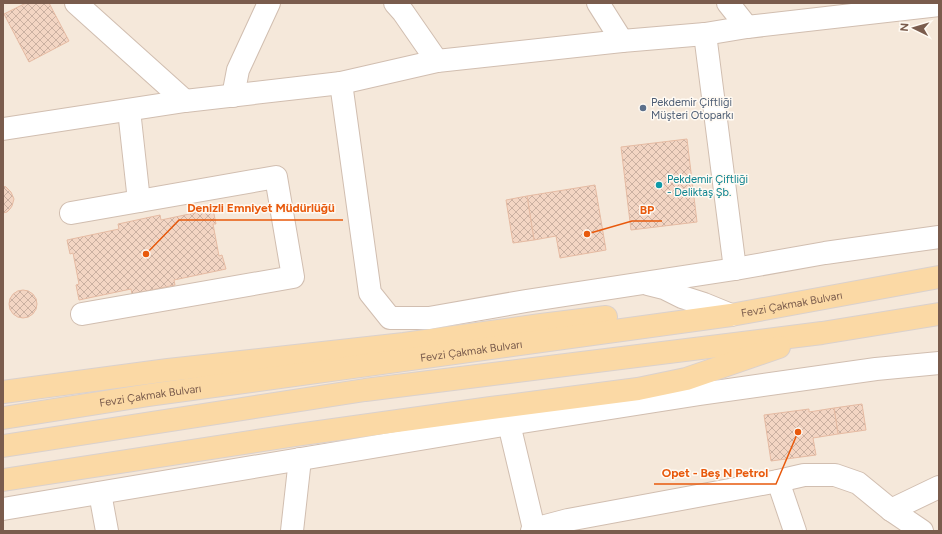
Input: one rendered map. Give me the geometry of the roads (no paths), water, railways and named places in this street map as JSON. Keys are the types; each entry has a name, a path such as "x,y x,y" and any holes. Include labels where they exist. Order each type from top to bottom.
{"main road":[{"name":"Fevzi Çakmak Bulvarı","path":"3,418 149,395 730,315 939,277"},
{"path":"3,392 168,370 404,344 658,311 685,309 730,315"},
{"path":"3,446 365,390 822,333 939,314"},
{"path":"3,480 296,435 638,389 686,379 822,333"}],"street":[{"path":"76,3 185,102"},
{"path":"233,96 238,70 269,3"},
{"path":"395,3 404,12 437,61"},
{"path":"598,3 622,41"},
{"path":"728,3 747,27"},
{"path":"3,129 185,102 341,84 437,61 622,41 705,34 835,10 939,5"},
{"path":"705,34 735,270"},
{"path":"341,84 370,293 390,318 428,318 507,304 735,270 825,253 939,236"},
{"path":"129,110 139,201"},
{"path":"72,213 276,177 294,277 82,314"},
{"path":"644,283 664,288 682,297 730,315"},
{"path":"404,344 421,332 456,323 477,313 507,304"},
{"path":"3,509 510,424 700,394 868,370 939,363"},
{"path":"510,424 533,530 568,520 804,475 835,475 858,483 890,510 922,531"},
{"path":"292,531 300,459"},
{"path":"778,481 795,531"},
{"path":"890,510 939,487"},
{"path":"100,493 107,531"}],"place":[{"name":"Pekdemir Çiftliği Müşteri Otoparkı","path":"643,108"},
{"name":"Pekdemir Çiftliği - Deliktaş Şb.","path":"659,185"},
{"name":"BP","path":"587,234"},
{"name":"Denizli Emniyet Müdürlüğü","path":"146,254"},
{"name":"Opet - Beş N Petrol","path":"798,432"}]}
